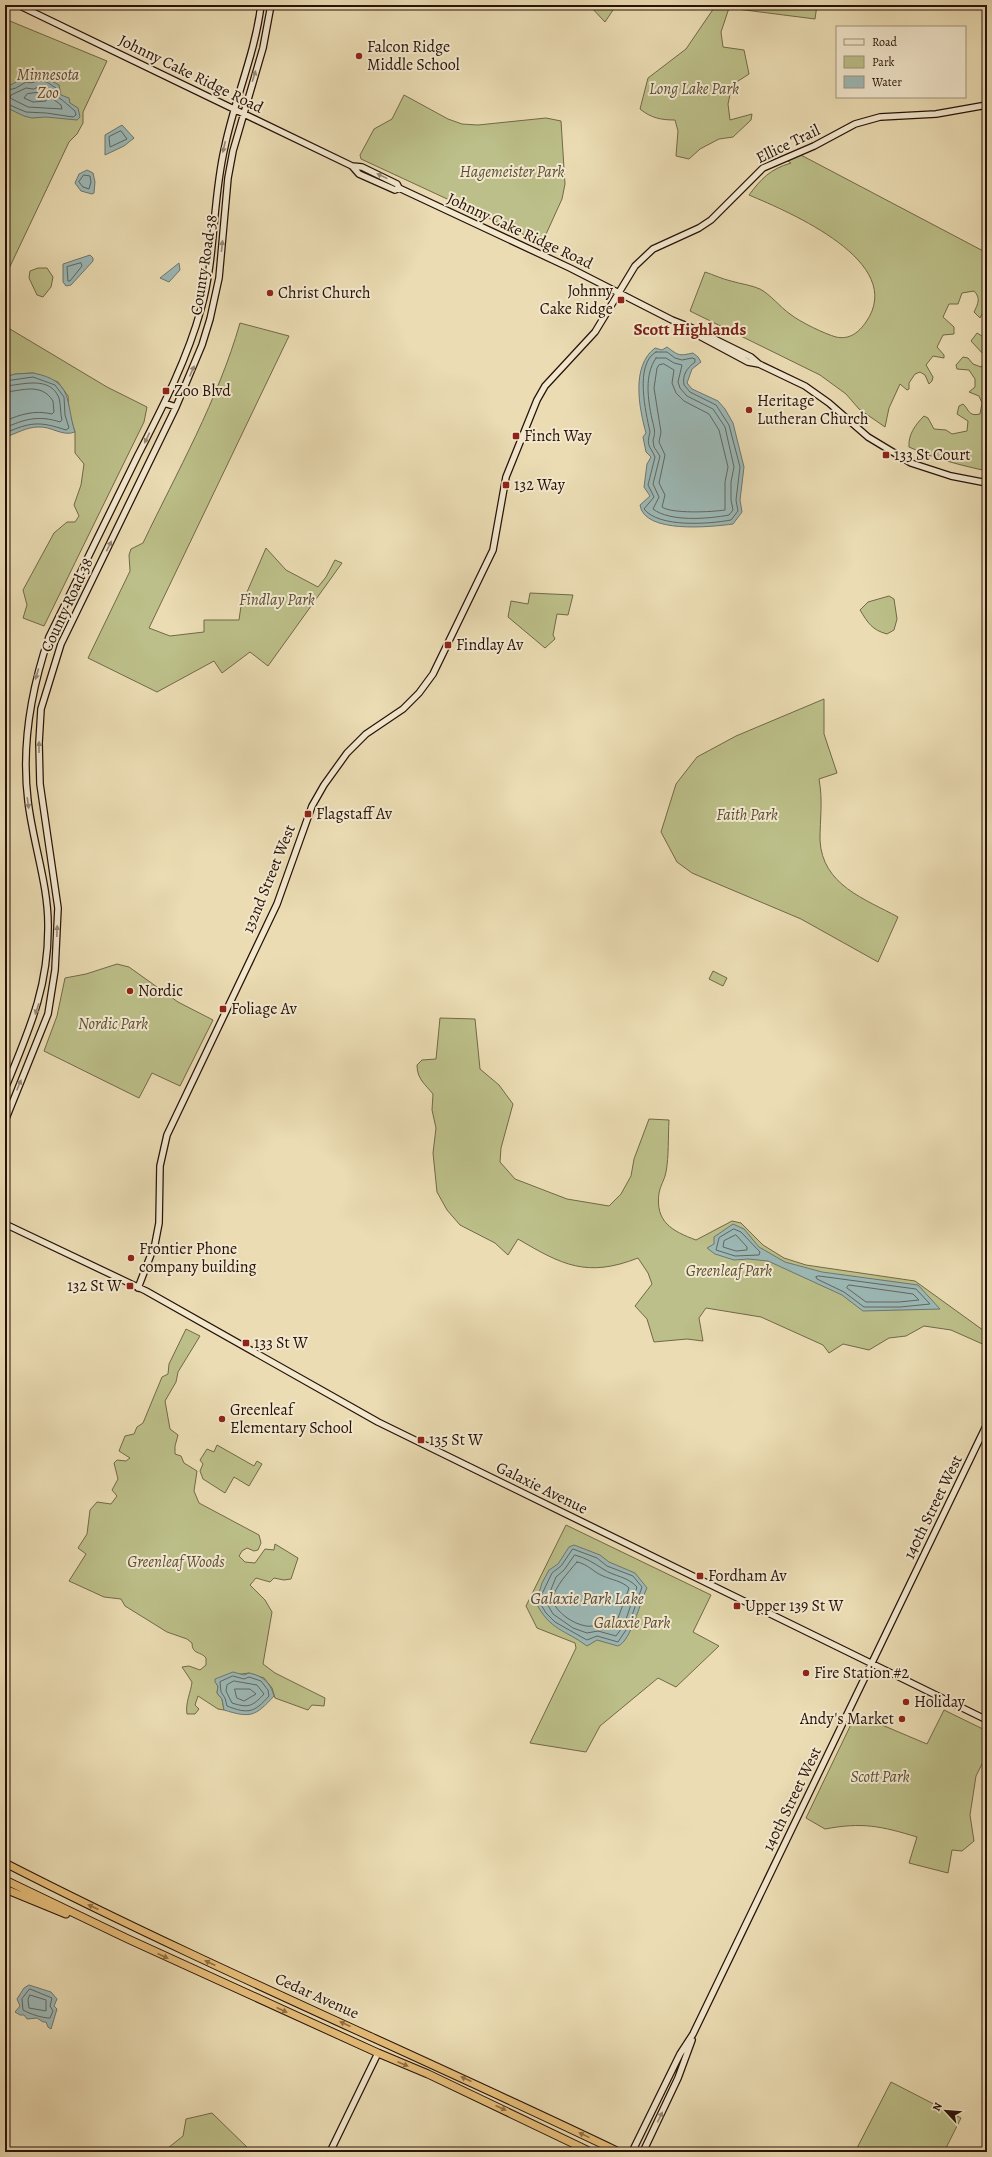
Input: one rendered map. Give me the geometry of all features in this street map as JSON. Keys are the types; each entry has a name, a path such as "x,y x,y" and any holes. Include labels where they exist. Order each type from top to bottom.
{"highway":[{"name":"Cedar Avenue","path":"5,1863 224,1969 381,2040 619,2152"},
{"name":"Cedar Avenue","path":"5,1880 128,1939 378,2053 428,2074 591,2152"},
{"path":"5,1889 128,1939"}],"street":[{"name":"County Road 38","path":"5,1089 41,997 48,936 45,891 28,800 25,755 28,715 36,675 49,637 164,403 194,335 207,286 222,159 254,43 261,5"},
{"name":"County Road 38","path":"5,1121 48,1014 55,970 58,908 40,784 39,743 42,708 61,644 176,407 194,366 210,319 219,278 228,178 243,114 263,48 272,5"},
{"name":"Johnny Cake Ridge Road","path":"21,6 352,166 359,174 395,190 399,188 619,292 672,320 690,327 751,357 758,363 805,386 829,402 868,437 911,463 951,476 987,483"},
{"name":"Ellice Trail","path":"619,292 632,270 647,254 662,244 699,228 711,220 749,179 767,165 814,146 855,124 880,117 936,114 987,105"},
{"name":"132nd Street West","path":"138,1288 155,1244 159,1222 160,1166 167,1135 276,904 312,806 324,785 347,754 366,734 403,709 419,693 433,674 494,550 506,477 537,400 545,386 595,332 619,292"},
{"name":"Johnny Cake Ridge Road","path":"672,320 684,329 748,362 758,363"},
{"path":"164,403 176,407"},
{"name":"Galaxie Avenue","path":"5,1224 138,1288 378,1422 987,1720"},
{"name":"140th Street West","path":"643,2152 678,2078 693,2034 987,1424"},
{"name":"140th Street West","path":"632,2152 680,2054 693,2034"},
{"path":"330,2152 378,2053"}],"green space":[{"path":"589,5 612,5 615,7 605,22"},
{"name":"Long Lake Park","path":"716,5 817,5 815,19 729,8 721,32 723,47 744,50 749,74 732,85 728,104 730,120 752,114 751,120 733,137 719,139 700,149 689,159 676,156 678,131 675,120 656,118 648,115 640,109 648,78 686,49"},
{"name":"Minnesota Zoo","path":"5,19 107,61 83,112 83,123 77,134 69,142 5,277"},
{"name":"Hagemeister Park","path":"404,95 448,119 462,124 478,125 546,118 561,121 565,184 562,199 542,243 361,159 360,155 374,129 392,119"},
{"path":"799,154 987,253 987,296 980,318 974,312 978,304 978,296 974,291 962,293 958,304 949,304 943,317 954,327 954,334 943,335 937,347 944,355 944,358 933,356 926,365 933,377 929,384 925,375 920,372 915,374 909,383 909,389 907,390 900,384 889,408 885,427 859,409 846,394 820,375 690,311 705,272 760,289 768,294 794,317 836,337 841,338 854,334 866,322 875,300 871,279 858,260 838,242 815,227 749,195 767,175 777,168 791,163 786,160"},
{"path":"38,268 47,268 53,277 51,287 43,297 37,295 29,278 30,271"},
{"name":"Findlay Park","path":"240,323 289,336 149,628 170,636 204,632 204,620 239,620 241,606 266,548 286,570 318,587 326,577 335,560 342,563 268,666 250,652 222,673 214,661 157,692 88,658 130,571 129,555 131,549 143,543 209,408 231,352"},
{"path":"5,326 107,387 147,407 144,422 44,626 23,618 27,605 23,590 54,533 67,522 75,522 79,516 74,505 81,485 84,464 75,453 75,432 69,414 68,396 58,382 33,373 16,374 5,377"},
{"path":"977,333 982,336 987,345 987,471 957,464 909,447 913,430 924,416 928,418 934,429 946,430 952,434 967,431 968,421 957,414 959,406 963,404 969,412 976,415 980,414 982,403 979,396 969,392 975,387 975,379 969,370 957,369 956,365 963,357 968,358 973,364 981,367 985,362 985,356 971,341"},
{"path":"530,593 573,595 568,615 557,614 553,635 555,639 545,648 508,617 511,601 528,604"},
{"path":"889,596 894,599 897,619 894,630 887,634 874,628 865,619 860,610 868,602"},
{"name":"Faith Park","path":"824,699 824,734 837,773 819,779 821,802 820,840 823,855 828,868 847,889 859,897 898,917 878,962 801,919 692,873 677,862 661,832 676,784 697,757 736,736"},
{"name":"Nordic Park","path":"117,964 129,967 178,1002 213,1020 180,1086 152,1073 139,1098 44,1051 57,1016 65,978 86,974"},
{"path":"713,971 727,978 723,986 709,979"},
{"name":"Greenleaf Park","path":"440,1018 475,1019 480,1069 499,1085 513,1104 501,1148 500,1162 515,1179 567,1199 609,1206 621,1194 631,1176 634,1159 649,1119 669,1120 667,1166 659,1193 658,1203 663,1218 673,1229 696,1240 732,1221 741,1223 763,1245 784,1258 806,1265 915,1281 987,1333 987,1346 951,1330 924,1326 906,1336 889,1338 869,1350 843,1344 829,1353 823,1345 761,1317 706,1308 699,1318 703,1341 687,1339 654,1342 647,1319 635,1306 652,1284 648,1273 638,1258 604,1267 589,1268 575,1266 548,1256 518,1239 508,1255 495,1243 460,1225 447,1210 437,1192 433,1153 436,1128 432,1110 433,1094 420,1078 417,1065 422,1060 436,1059"},
{"name":"Greenleaf Woods","path":"186,1329 200,1336 178,1372 176,1382 165,1401 170,1429 178,1435 175,1446 175,1454 181,1456 184,1463 197,1471 194,1491 199,1503 259,1535 261,1543 258,1550 254,1551 247,1548 242,1551 239,1556 245,1562 255,1563 265,1549 274,1550 275,1544 298,1558 291,1579 284,1580 274,1578 270,1582 256,1578 250,1585 265,1600 272,1612 263,1664 275,1673 325,1698 324,1706 312,1705 308,1710 275,1698 272,1688 264,1678 249,1673 226,1676 216,1684 218,1686 217,1693 222,1699 224,1710 218,1709 198,1696 195,1705 199,1709 195,1714 187,1714 187,1706 192,1682 182,1667 189,1666 200,1670 206,1665 206,1658 193,1649 192,1643 187,1639 167,1632 125,1606 121,1599 104,1597 69,1581 86,1554 78,1548 87,1534 90,1510 97,1502 111,1504 117,1496 112,1490 118,1479 114,1463 117,1460 126,1461 130,1458 119,1451 125,1436 134,1434 137,1427 143,1423 162,1377 168,1374 169,1364"},
{"path":"217,1445 254,1466 257,1461 262,1464 249,1486 234,1477 225,1493 203,1479 200,1471 203,1464 200,1460 207,1449 214,1452"},
{"name":"Galaxie Park","path":"566,1525 711,1595 693,1632 719,1646 676,1687 658,1678 600,1726 586,1752 530,1743 576,1648 575,1643 537,1628 526,1606"},
{"name":"Scott Park","path":"944,1710 987,1731 987,1754 976,1776 970,1815 974,1841 962,1851 952,1850 948,1873 909,1863 917,1837 893,1830 871,1826 850,1826 825,1829 806,1818 856,1714 927,1744"},
{"path":"891,2082 961,2118 944,2152 855,2152"},
{"path":"212,2113 252,2152 163,2152 183,2136 186,2119"}],"water":[{"path":"42,76 59,85 61,95 69,98 70,103 78,108 80,117 77,120 46,117 32,118 5,107 5,88 25,77 32,80"},
{"path":"122,125 134,138 124,146 105,155 105,135"},
{"path":"87,170 93,173 95,182 94,193 92,194 81,191 75,183 79,174"},
{"path":"90,255 93,258 93,261 71,285 66,286 63,282 63,264"},
{"path":"179,263 180,270 169,282 160,278"},
{"path":"667,347 679,354 685,355 693,353 698,357 701,362 692,369 687,383 692,389 718,401 725,409 733,423 744,467 740,500 742,512 733,524 695,527 665,525 653,521 644,514 640,505 650,496 644,487 647,464 651,457 646,452 643,437 646,433 639,400 640,376 642,365 647,356 655,348 662,350"},
{"path":"33,373 55,381 62,387 66,394 75,432 66,433 43,427 34,427 5,437 5,377 15,374"},
{"path":"733,1224 744,1229 759,1247 785,1262 822,1272 918,1285 940,1309 863,1311 842,1295 768,1261 748,1259 734,1260 715,1254 707,1248 714,1244 714,1237"},
{"name":"Galaxie Park Lake","path":"574,1545 600,1555 609,1562 635,1573 647,1588 627,1637 623,1643 618,1646 597,1640 587,1646 558,1629 547,1619 536,1603 542,1583 549,1570 558,1564 569,1547"},
{"path":"233,1672 244,1675 249,1673 262,1678 268,1683 274,1696 262,1708 252,1714 246,1715 224,1710 222,1699 217,1693 218,1686 215,1679"},
{"path":"29,1985 51,1992 57,1999 54,2006 57,2009 51,2029 48,2027 46,2022 43,2022 37,2018 27,2019 24,2015 20,2015 15,2012 20,2006 17,1999 24,1988"}],"place":[{"name":"Falcon Ridge Middle School","path":"359,56"},
{"name":"Christ Church","path":"270,293"},
{"name":"Johnny Cake Ridge","path":"621,300"},
{"name":"Zoo Blvd","path":"166,391"},
{"name":"Heritage Lutheran Church","path":"749,410"},
{"name":"Finch Way","path":"516,436"},
{"name":"133 St Court","path":"886,455"},
{"name":"132 Way","path":"506,485"},
{"name":"Findlay Av","path":"448,645"},
{"name":"Flagstaff Av","path":"308,814"},
{"name":"Nordic","path":"130,991"},
{"name":"Foliage Av","path":"223,1009"},
{"name":"Frontier Phone company building","path":"131,1258"},
{"name":"132 St W","path":"130,1286"},
{"name":"133 St W","path":"246,1343"},
{"name":"Greenleaf Elementary School","path":"222,1419"},
{"name":"135 St W","path":"421,1440"},
{"name":"Fordham Av","path":"700,1576"},
{"name":"Upper 139 St W","path":"737,1606"},
{"name":"Fire Station #2","path":"806,1673"},
{"name":"Holiday","path":"906,1702"},
{"name":"Andy's Market","path":"902,1719"}],"district":[{"name":"Scott Highlands","path":"690,329"}]}
